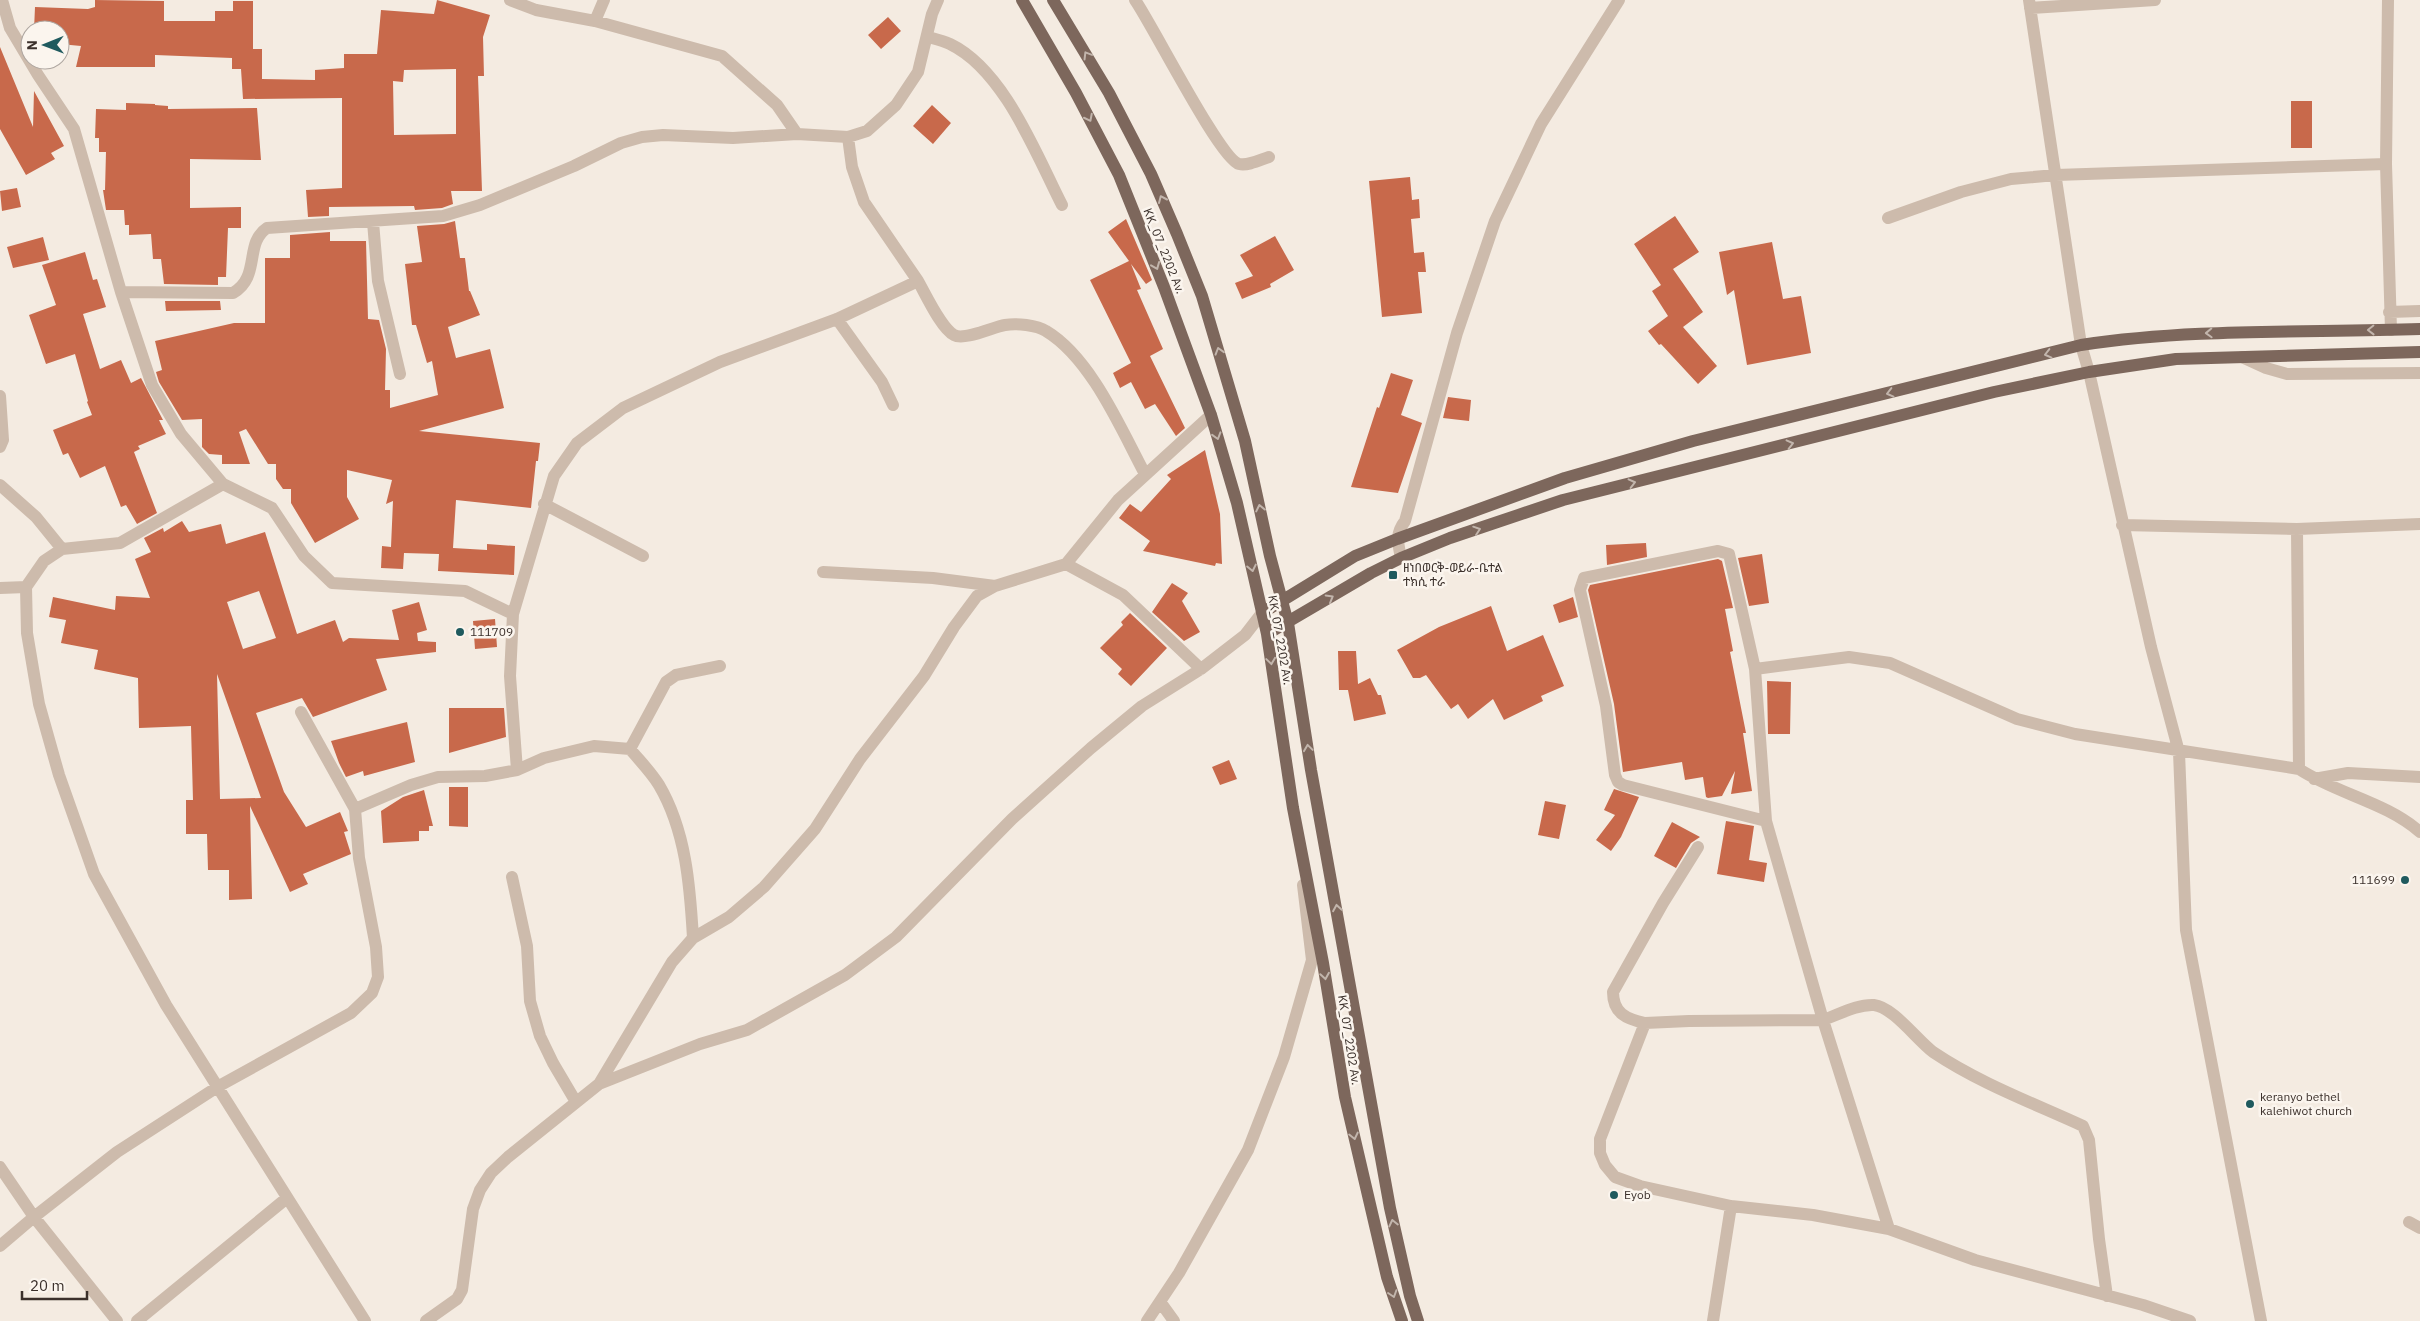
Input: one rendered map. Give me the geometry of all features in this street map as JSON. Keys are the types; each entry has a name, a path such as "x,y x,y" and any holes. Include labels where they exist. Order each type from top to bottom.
{"main road":[{"name":"KK_07_2202 Av.","path":"1022,0 1076,93 1119,174 1164,286 1211,416 1237,503 1267,634 1293,808 1323,963 1345,1097 1387,1277 1402,1321"},
{"path":"1053,0 1109,93 1151,174 1202,296 1245,441 1281,600 1288,623 1311,770 1390,1208 1410,1296 1418,1321"},
{"path":"1262,613 1355,556 1397,539 1565,478 1693,441 2081,346 2118,340 2205,332 2420,329"},
{"path":"1267,634 1371,573 1401,558 1450,538 1563,500 1994,392 2089,372 2176,359 2420,352"}],"street":[{"path":"2,0 10,28 38,75 74,129 121,292 152,385 181,434 222,484 272,508 304,556 332,582 466,591 513,614"},
{"path":"510,0 536,10 595,21 722,56 777,106 797,134"},
{"path":"595,21 604,0"},
{"path":"121,292 233,293 243,288 260,233 267,228 443,216 480,206 574,166 621,143 642,137 664,135 733,138 797,134 848,137 868,131 896,105 918,72 928,37 932,14 938,0"},
{"path":"1136,0 1212,131 1230,158 1238,164 1248,164 1268,157"},
{"path":"1401,558 1397,539 1399,530 1405,521 1457,333 1496,221 1540,124 1619,0"},
{"path":"2155,0 2030,4 2081,346 2089,372 2151,647 2179,752 2186,930 2261,1321"},
{"path":"2388,0 2386,164 2391,330"},
{"path":"928,37 951,44 988,73 1006,98 1062,205"},
{"path":"848,137 852,167 864,202 954,336 963,337 1008,324 1045,330 1063,343 1094,380 1145,474"},
{"path":"1888,218 1961,192 2011,179 2056,175 2386,164"},
{"path":"373,222 378,281 400,374"},
{"path":"517,770 510,676 513,614 544,504 554,476 578,444 622,408 720,362 837,319 918,282"},
{"path":"2389,312 2420,311"},
{"path":"837,319 882,382 893,406"},
{"path":"2242,357 2266,368 2287,374 2420,373"},
{"path":"0,396 3,440 0,447"},
{"path":"599,1084 672,962 693,938 729,917 764,887 815,829 860,758 924,676 954,627 977,596 995,586 1066,564 1118,500 1211,416"},
{"path":"222,484 120,543 62,549 44,561 26,588 27,633 39,704 59,775 94,874 166,1004 365,1321"},
{"path":"0,485 36,517 62,549"},
{"path":"544,504 643,556"},
{"path":"2122,525 2297,529 2420,524"},
{"path":"2297,529 2299,769"},
{"path":"1766,821 1623,785 1618,782 1615,775 1606,706 1580,590 1580,583 1584,578 1718,551 1729,554 1755,669 1766,821 1823,1020 1889,1229"},
{"path":"1066,564 1123,595 1201,669"},
{"path":"823,572 933,578 995,586"},
{"path":"0,588 26,588"},
{"path":"426,1321 457,1299 462,1290 467,1238 473,1209 480,1190 491,1173 508,1157 599,1084 700,1044 747,1030 845,975 896,937 1012,819 1091,748 1142,706 1201,669 1245,635 1262,613"},
{"path":"1245,635 1267,634"},
{"path":"1755,669 1849,657 1890,663 2018,718 2075,734 2179,752 2299,769 2314,779 2352,793 2411,824 2420,832"},
{"path":"630,749 666,682 676,675 720,666"},
{"path":"0,1246 118,1152 219,1086 351,1013 372,993 378,978 376,947 359,858 355,809 301,712"},
{"path":"355,809 411,785 438,778 485,776 517,770 544,758 594,746 630,749 659,785 679,830 690,880 693,938"},
{"path":"2314,779 2348,773 2420,777"},
{"path":"1147,1321 1160,1303 1248,1150 1284,1058 1312,960 1293,808"},
{"path":"1698,847 1613,992 1613,1003 1620,1014 1645,1024 1688,1021 1823,1020 1861,1006 1875,1005 1889,1012 1932,1050 1966,1072 2083,1126 2089,1140 2107,1296"},
{"path":"512,877 527,946 530,1001 538,1028 553,1063 576,1102"},
{"path":"1645,1024 1600,1139 1600,1152 1605,1165 1615,1177 1640,1186 1731,1206 1813,1216 1889,1229 1975,1260 2143,1304 2190,1321"},
{"path":"0,1167 34,1217 117,1321"},
{"path":"137,1321 287,1198"},
{"path":"1713,1321 1731,1206"},
{"path":"1160,1303 1174,1321"}],"building":[{"path":"95,0 164,1 164,21 215,21 215,11 233,11 233,1 253,1 253,49 262,49 262,79 315,80 315,70 344,68 344,54 377,54 381,10 434,14 437,0 490,15 483,37 484,76 478,76 482,191 451,191 453,204 442,208 415,210 414,206 329,207 329,216 308,217 306,190 342,188 342,98 243,99 241,69 232,69 232,58 155,55 155,67 76,67 81,46 70,45 70,20 34,20 35,7 88,9 95,7","holes":["456,69 456,134 394,135 393,81 403,82 404,70"]},
{"path":"888,17 901,31 881,49 868,35"},
{"path":"0,47 33,127 34,91 64,146 51,153 55,159 26,175 0,129"},
{"path":"2291,101 2312,101 2312,148 2291,148"},
{"path":"126,103 155,104 168,106 168,109 257,108 261,160 190,159 190,208 241,207 241,228 228,228 226,277 218,277 218,285 164,284 161,259 153,259 151,234 129,235 129,225 125,225 124,210 106,210 103,190 105,190 106,152 99,152 99,138 95,138 96,109 126,110"},
{"path":"932,105 951,123 933,144 913,126"},
{"path":"1410,177 1412,200 1419,199 1420,218 1411,219 1414,253 1424,252 1426,272 1418,272 1422,313 1382,317 1369,181"},
{"path":"17,188 21,207 2,211 0,191"},
{"path":"1675,216 1699,252 1673,269 1703,312 1683,327 1717,366 1698,384 1661,344 1659,345 1648,331 1668,316 1652,291 1661,285 1634,244"},
{"path":"1126,219 1152,280 1146,284 1131,264 1141,289 1137,290 1163,349 1150,356 1185,428 1176,436 1155,404 1145,409 1131,382 1120,388 1113,373 1131,363 1090,280 1129,261 1108,232"},
{"path":"455,221 460,258 465,258 469,291 480,315 448,327 456,358 490,349 504,408 419,431 540,443 531,508 456,500 453,548 487,550 487,544 515,546 514,575 438,571 439,554 404,553 403,569 381,568 382,546 391,547 393,501 386,504 392,480 347,470 347,497 359,519 315,543 291,503 291,489 283,489 276,479 276,464 268,464 246,429 239,432 250,464 222,464 222,455 209,454 202,447 202,419 182,420 159,382 156,372 162,370 155,341 234,323 265,323 265,258 290,258 290,235 330,232 330,241 366,241 368,319 379,320 386,349 385,390 390,390 390,408 438,395 432,361 427,363 416,325 412,325 405,264 422,262 417,226 444,224"},
{"path":"1275,236 1294,270 1270,284 1271,287 1242,299 1235,283 1253,276 1240,255"},
{"path":"43,237 49,260 13,268 7,247"},
{"path":"1772,242 1783,299 1801,296 1811,353 1747,365 1734,290 1727,295 1719,252"},
{"path":"85,252 93,280 97,279 106,307 83,314 100,369 121,360 131,383 141,378 163,420 159,420 166,434 138,446 140,449 134,452 157,513 137,524 126,505 121,507 105,466 80,478 68,453 63,455 53,430 92,415 75,354 46,364 29,315 56,305 42,265"},
{"path":"165,301 220,301 221,310 166,311"},
{"path":"1391,373 1413,380 1401,415 1422,423 1398,493 1351,487 1377,407 1379,408"},
{"path":"1448,397 1471,400 1469,421 1443,418"},
{"path":"1205,450 1220,514 1222,564 1216,563 1215,566 1143,551 1150,541 1119,518 1130,504 1141,512 1171,479 1167,475"},
{"path":"182,521 189,532 221,524 226,544 265,532 297,634 335,620 343,642 349,638 399,640 392,610 419,602 427,630 417,633 418,641 436,642 436,652 376,659 387,690 313,717 302,698 256,713 284,792 306,827 340,812 348,831 344,832 351,854 303,874 308,884 290,892 250,806 252,899 229,900 229,870 208,870 207,834 186,834 186,800 193,800 191,726 139,728 138,678 94,669 98,650 61,643 66,620 49,617 53,597 115,610 116,596 150,598 135,559 151,552 144,538 163,528 164,532","holes":["259,591 276,638 243,649 227,602","217,674 261,798 220,799"]},
{"path":"1646,543 1647,557 1607,565 1606,545"},
{"path":"1762,554 1769,603 1749,606 1738,558"},
{"path":"1718,559 1722,561 1733,608 1725,609 1733,651 1730,652 1746,733 1743,733 1752,791 1731,794 1735,771 1722,796 1708,798 1706,797 1703,777 1685,780 1682,762 1623,772 1614,704 1588,590 1590,585"},
{"path":"1172,583 1188,593 1182,601 1200,632 1184,641 1152,612"},
{"path":"1573,597 1578,617 1559,623 1553,605"},
{"path":"1491,606 1507,651 1543,635 1564,686 1541,696 1543,701 1504,720 1493,699 1468,719 1458,704 1451,709 1426,675 1420,678 1413,678 1397,650 1439,627"},
{"path":"1130,613 1167,648 1131,686 1118,674 1122,669 1100,648 1123,625 1121,622"},
{"path":"495,619 497,647 475,649 473,621"},
{"path":"1338,651 1356,651 1358,684 1370,678 1378,695 1381,695 1386,714 1354,721 1348,690 1339,690"},
{"path":"1767,681 1791,682 1790,734 1768,734"},
{"path":"449,708 504,708 506,737 449,753"},
{"path":"407,722 415,762 364,776 363,771 346,777 331,741"},
{"path":"1229,760 1237,779 1220,785 1212,767"},
{"path":"449,787 468,787 468,827 449,826"},
{"path":"1614,789 1639,797 1621,837 1611,851 1596,840 1615,815 1604,810"},
{"path":"424,790 433,826 429,826 429,831 419,831 419,841 383,843 381,811 403,797"},
{"path":"1545,801 1566,805 1559,839 1538,835"},
{"path":"1726,821 1754,826 1749,860 1767,863 1764,882 1717,874"},
{"path":"1672,822 1700,837 1691,843 1676,868 1654,856"}],"place":[{"name":"ዘነበወርቅ-ወይራ-ቤተል ተክሲ ተራ","path":"1393,575"},
{"name":"111709","path":"460,632"},
{"name":"111699","path":"2405,880"},
{"name":"keranyo bethel kalehiwot church","path":"2250,1104"},
{"name":"Eyob","path":"1614,1195"}]}
